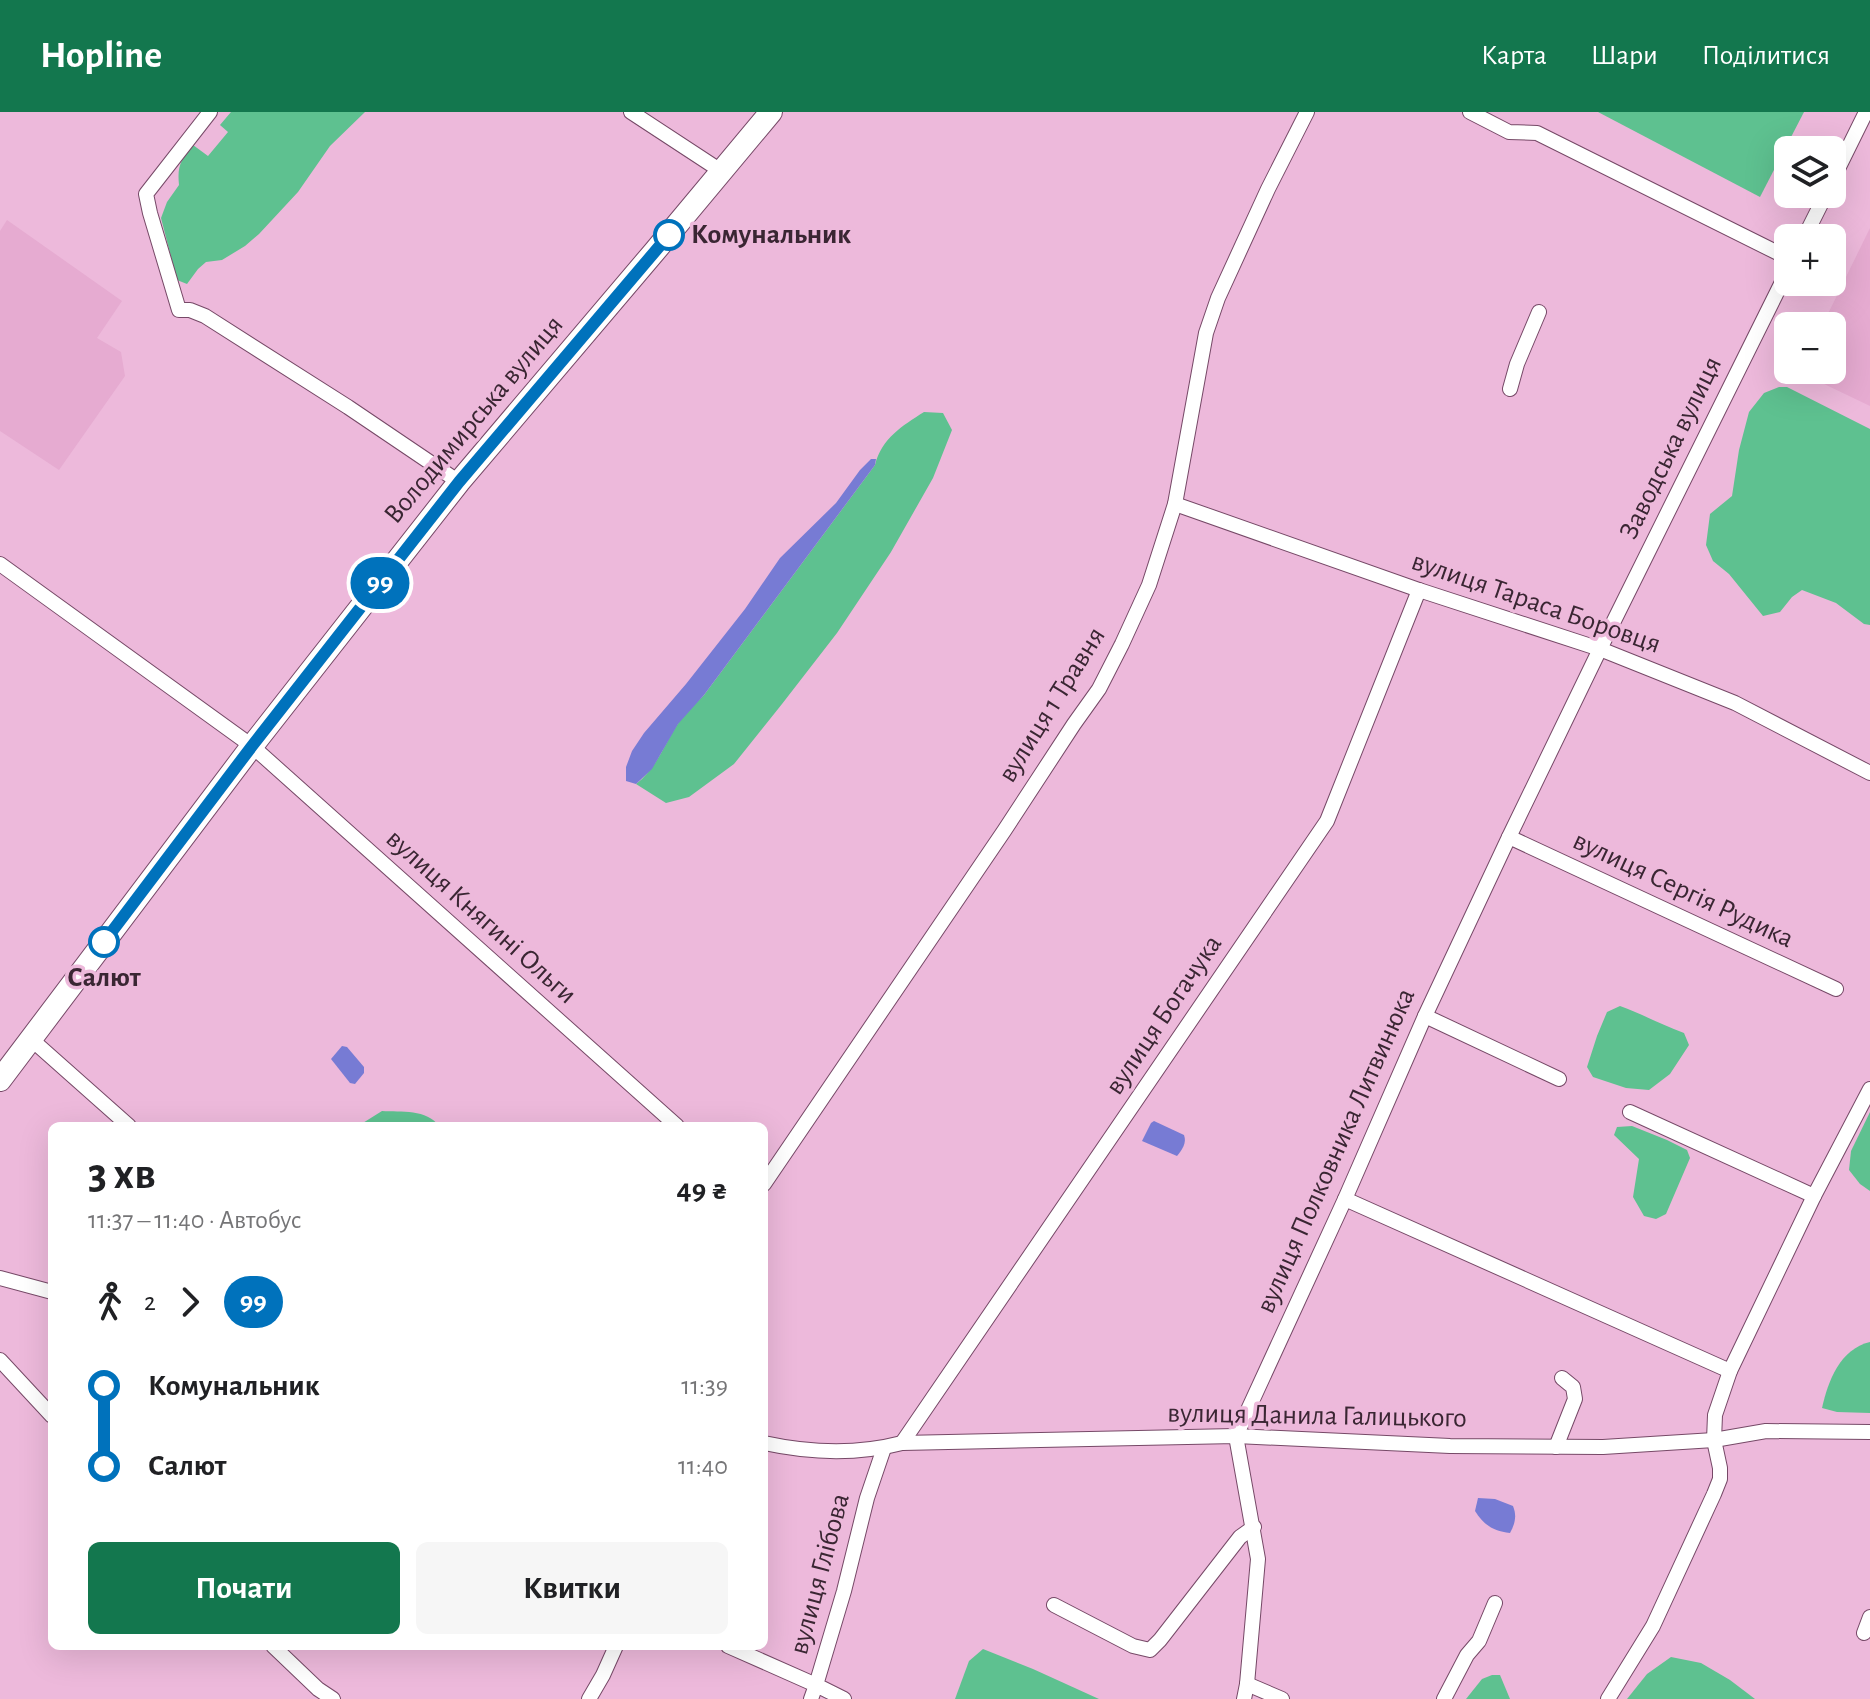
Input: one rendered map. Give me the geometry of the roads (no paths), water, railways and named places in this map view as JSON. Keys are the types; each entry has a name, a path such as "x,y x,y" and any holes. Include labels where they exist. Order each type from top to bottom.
{"main road":[{"name":"Володимирська вулиця","path":"0,1080 252,746 459,482 771,112"}],"street":[{"path":"210,112 146,194 179,310 190,310 205,316 459,482"},
{"path":"631,112 721,171"},
{"name":"вулиця 1 Травня","path":"768,1178 1099,689 1122,644 1149,585 1175,504 1206,333 1218,298 1261,202 1307,112"},
{"path":"1470,112 1509,132 1537,133 1774,251"},
{"path":"1846,153 1866,112"},
{"name":"Заводська вулиця","path":"1600,649 1775,296"},
{"path":"1510,389 1539,312"},
{"name":"вулиця Тараса Боровця","path":"1175,504 1419,590 1600,649 1735,703 1870,773"},
{"name":"вулиця Княгині Ольги","path":"0,564 252,746 673,1122"},
{"name":"вулиця Богачука","path":"902,1443 1327,821 1419,590"},
{"name":"вулиця Полковника Литвинюка","path":"1236,1436 1425,1016 1600,649"},
{"name":"вулиця Сергія Рудика","path":"1509,837 1836,989"},
{"path":"1425,1016 1559,1079"},
{"path":"31,1039 124,1122"},
{"path":"1608,1699 1653,1626 1720,1479 1714,1440 1715,1415 1730,1371 1814,1196 1870,1089"},
{"path":"1630,1112 1814,1196"},
{"path":"1345,1199 1730,1371"},
{"path":"0,1278 48,1291"},
{"path":"0,1360 48,1412"},
{"path":"1556,1447 1575,1399 1573,1387 1562,1378"},
{"name":"вулиця Данила Галицького","path":"768,1444 817,1452 848,1452 902,1443 1236,1436 1450,1446 1603,1447 1714,1440 1766,1431 1870,1432"},
{"path":"1236,1436 1258,1559 1244,1699"},
{"name":"вулиця Глібова","path":"844,1699 813,1692 884,1448"},
{"path":"1054,1605 1133,1646 1150,1650 1240,1537 1254,1527"},
{"path":"1444,1699 1467,1655 1479,1641 1495,1603"},
{"path":"1864,1633 1870,1617"},
{"path":"277,1650 333,1699"},
{"path":"589,1699 614,1650"},
{"path":"735,1650 813,1692"},
{"path":"1247,1684 1282,1699"}],"water":[{"path":"871,459 876,459 875,465 704,695 678,724 652,769 636,784 626,781 626,767 632,751 644,733 745,609 780,558 836,503"},
{"path":"342,1046 347,1047 364,1067 364,1073 355,1084 350,1083 331,1059"},
{"path":"1154,1121 1184,1135 1184,1144 1177,1156 1142,1141"},
{"path":"1478,1498 1495,1499 1513,1506 1515,1520 1510,1533 1494,1529 1482,1520 1475,1511"}],"place":[{"name":"Комунальник","path":"669,235"},
{"name":"Салют","path":"104,942"}]}
